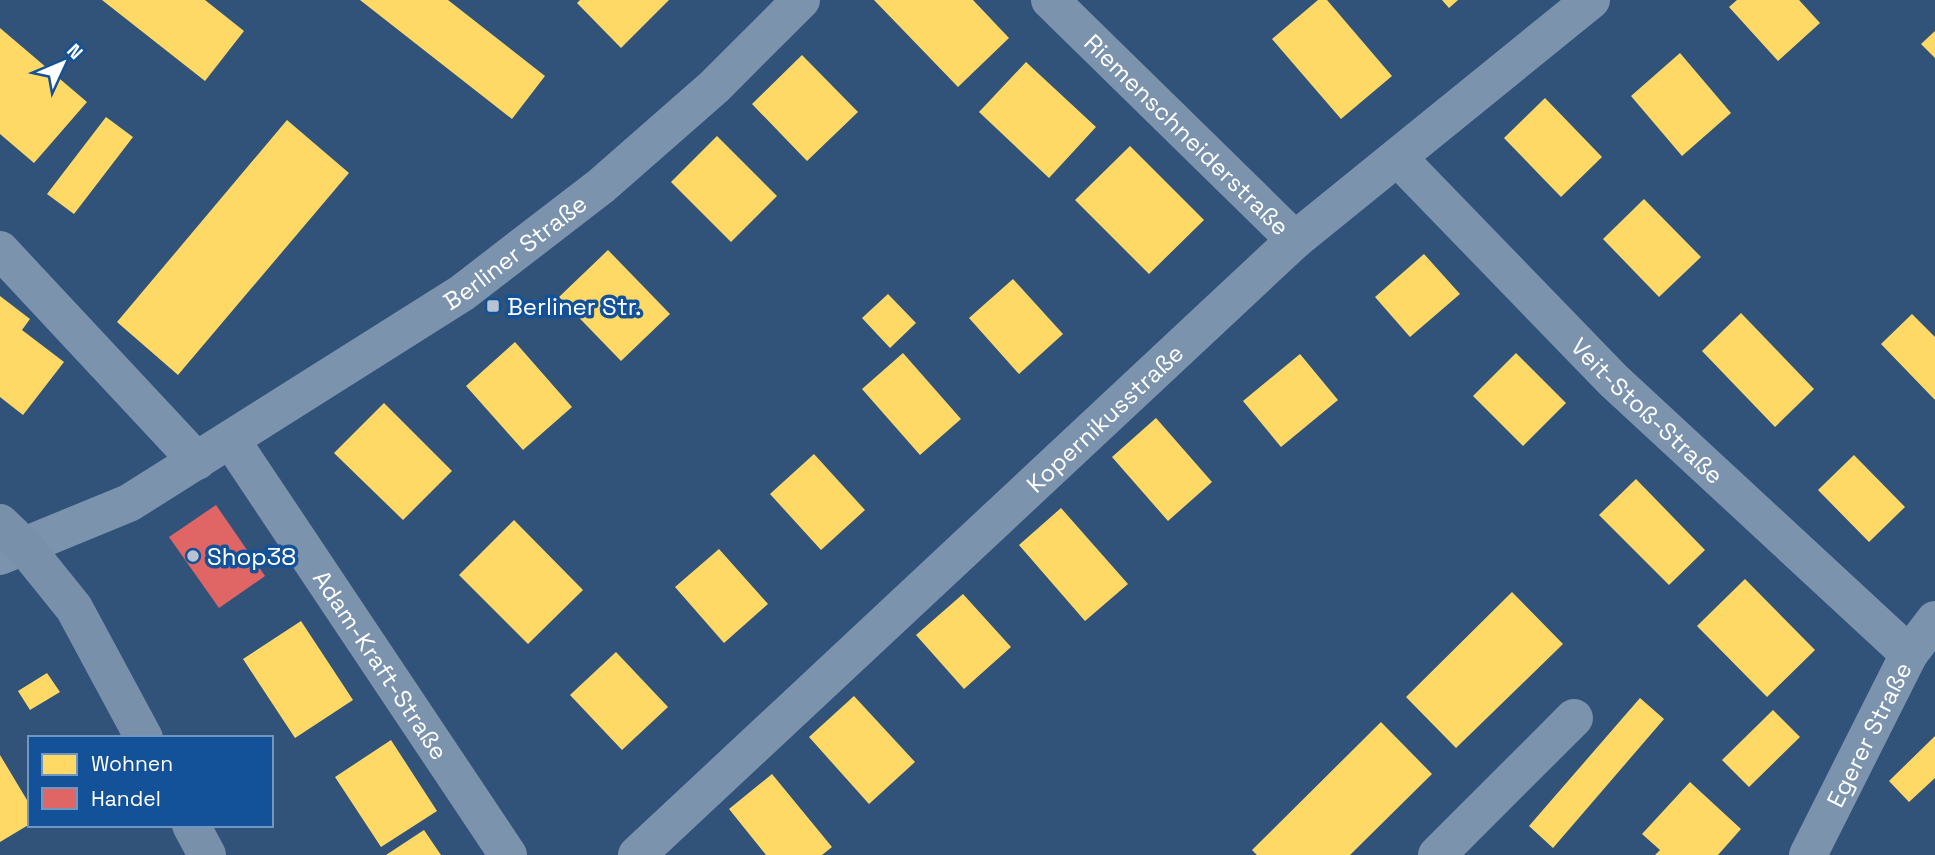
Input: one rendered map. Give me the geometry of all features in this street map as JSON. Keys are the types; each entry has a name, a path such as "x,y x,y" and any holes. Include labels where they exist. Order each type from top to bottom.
{"main road":[{"path":"8,542 74,608 143,736"},
{"path":"192,827 207,855"}],"street":[{"name":"Berliner Straße","path":"8,542 129,503 462,293 580,202 714,87 801,0"},
{"name":"Riemenschneiderstraße","path":"1050,0 1295,240"},
{"name":"Kopernikusstraße","path":"637,855 1295,240 1591,0"},
{"name":"Veit-Stoß-Straße","path":"1398,158 1613,380 1909,654"},
{"path":"0,250 197,461"},
{"name":"Adam-Kraft-Straße","path":"231,440 508,855"},
{"name":"Egerer Straße","path":"1808,855 1909,654 1935,620"},
{"path":"1437,855 1574,718"}],"building: Wohnen":[{"path":"102,0 205,0 244,31 205,81"},
{"path":"360,0 448,0 545,76 512,119"},
{"path":"580,0 669,0 621,48 577,3"},
{"path":"874,0 973,0 1009,38 958,87"},
{"path":"1318,0 1327,0 1392,76 1341,119 1272,39"},
{"path":"1442,0 1458,0 1449,8"},
{"path":"1737,0 1799,0 1820,23 1778,61 1729,7"},
{"path":"0,28 87,102 34,163 0,134"},
{"path":"1935,31 1935,58 1921,44"},
{"path":"1680,53 1731,113 1682,156 1631,96"},
{"path":"802,55 858,112 807,161 752,104"},
{"path":"1026,62 1096,127 1049,178 979,112"},
{"path":"1545,98 1602,157 1561,197 1504,138"},
{"path":"106,117 133,137 74,214 47,194"},
{"path":"287,120 349,173 178,375 117,322"},
{"path":"717,136 777,196 731,242 671,182"},
{"path":"1130,146 1204,220 1149,274 1075,200"},
{"path":"1644,199 1701,257 1659,297 1603,239"},
{"path":"608,250 670,314 621,361 559,297"},
{"path":"1424,254 1460,294 1410,337 1375,297"},
{"path":"1013,279 1063,334 1019,374 969,318"},
{"path":"888,294 916,323 890,348 862,318"},
{"path":"0,296 30,319 22,330 64,362 23,415 0,397"},
{"path":"1741,313 1814,389 1775,427 1702,351"},
{"path":"1912,314 1935,337 1935,400 1881,344"},
{"path":"515,342 572,407 523,450 466,386"},
{"path":"903,353 961,419 920,455 862,389"},
{"path":"1516,353 1566,403 1523,446 1473,396"},
{"path":"1300,354 1338,400 1281,447 1243,401"},
{"path":"384,403 452,471 403,520 334,453"},
{"path":"1156,418 1212,482 1168,521 1112,457"},
{"path":"814,454 865,510 821,550 770,494"},
{"path":"1854,455 1905,507 1869,542 1818,490"},
{"path":"1636,479 1705,550 1669,585 1599,515"},
{"path":"1061,508 1128,584 1085,621 1019,545"},
{"path":"514,520 583,590 528,644 459,575"},
{"path":"719,549 768,604 724,643 675,587"},
{"path":"1745,579 1815,650 1767,697 1697,626"},
{"path":"1512,592 1563,644 1456,748 1406,697"},
{"path":"963,594 1011,647 964,689 916,635"},
{"path":"301,621 353,700 295,738 243,659"},
{"path":"616,652 668,707 622,750 570,695"},
{"path":"47,673 60,692 30,710 18,691"},
{"path":"854,696 915,762 869,804 809,737"},
{"path":"1640,698 1664,719 1553,848 1529,826"},
{"path":"1773,710 1800,737 1749,787 1722,760"},
{"path":"1381,722 1432,774 1350,855 1257,855 1252,850"},
{"path":"1935,736 1935,778 1909,802 1889,781"},
{"path":"391,740 437,811 381,847 335,777"},
{"path":"0,755 28,802 28,825 0,842"},
{"path":"772,774 832,847 822,855 766,855 729,809"},
{"path":"1690,782 1741,829 1718,855 1655,855 1660,850 1642,834"},
{"path":"424,830 441,855 386,855"}],"building: Handel":[{"path":"216,505 265,576 219,608 169,537"}],"place":[{"name":"Berliner Str.","path":"493,306"},
{"name":"Shop38","path":"193,556"}]}
